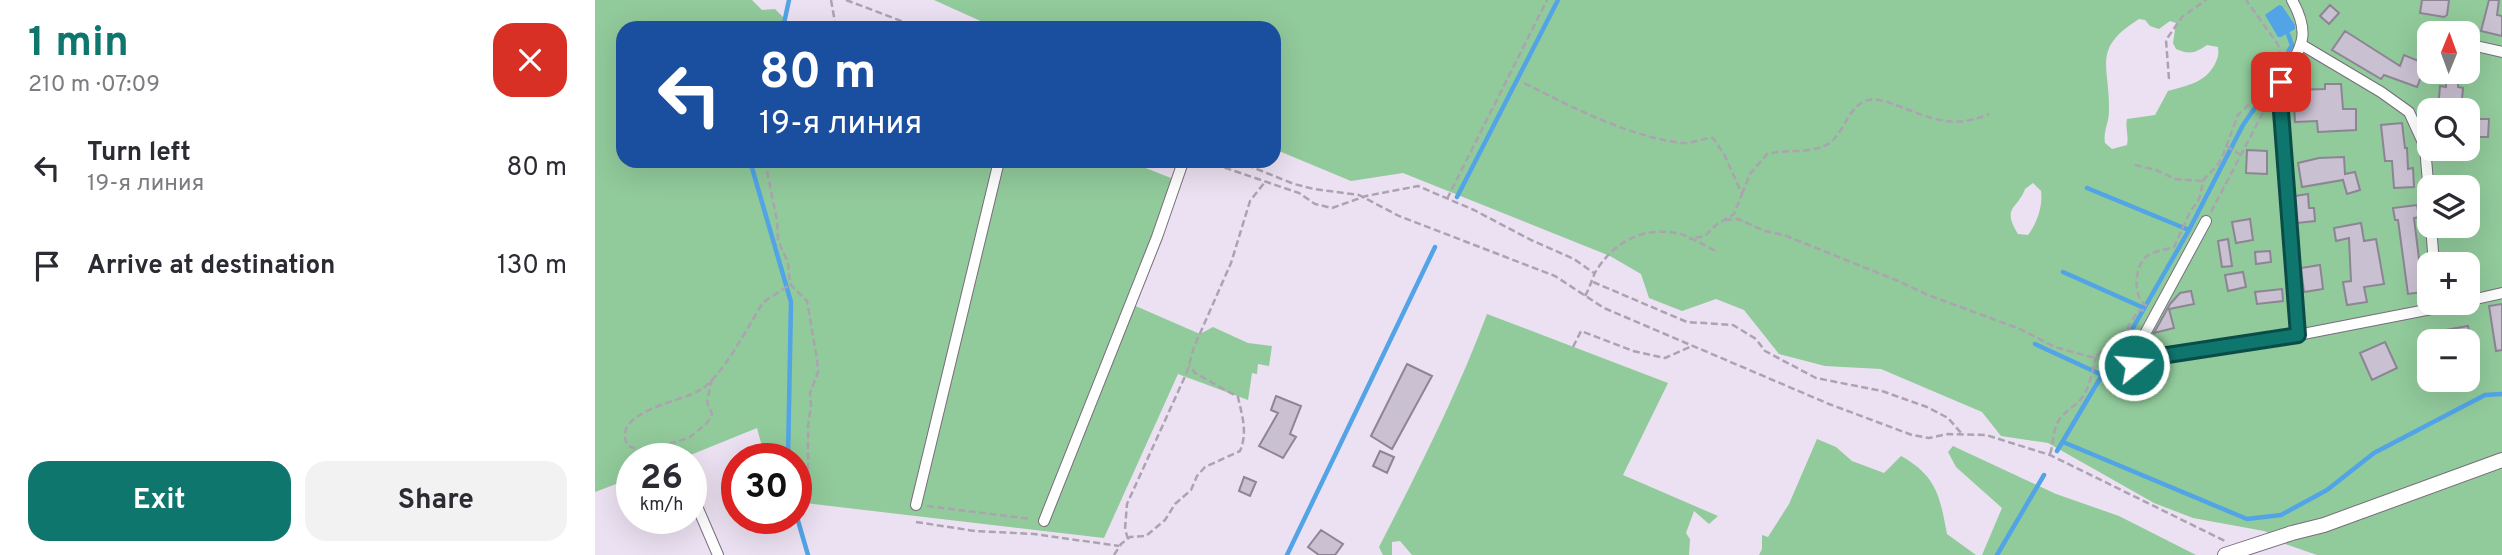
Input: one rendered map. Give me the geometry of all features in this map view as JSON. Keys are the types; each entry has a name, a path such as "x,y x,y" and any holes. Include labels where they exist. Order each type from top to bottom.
{"street":[{"path":"2292,0 2302,27 2302,45 2281,82 2280,97 2298,335"},
{"path":"2302,45 2409,112 2425,147 2427,175"},
{"path":"2480,47 2502,52"},
{"path":"916,505 997,168"},
{"path":"1044,521 1157,237 1180,168"},
{"path":"2206,221 2140,343 2138,362 2298,335 2417,310"},
{"path":"2480,298 2502,293"},
{"path":"2225,555 2324,525 2502,460"},
{"path":"707,528 719,555"}],"path":[{"path":"831,0 835,21"},
{"path":"846,0 902,21"},
{"path":"1447,198 1547,0"},
{"path":"2169,79 2166,40 2182,17 2206,0"},
{"path":"2246,0 2284,54"},
{"path":"2277,43 2285,42"},
{"path":"2148,307 2143,304 2137,291 2138,273 2144,258 2151,253 2174,247 2181,229 2199,199 2204,181 2217,166 2227,146 2238,115 2253,103 2259,94 2280,51"},
{"path":"1524,83 1632,132 1685,143 1713,138 1724,154 1742,194"},
{"path":"2206,221 2266,106 2269,101 2280,97"},
{"path":"1689,239 1705,236 1734,214 1750,174 1767,154 1787,150 1815,150 1831,142 1860,104 1868,100 1883,100 1951,123 1972,121 1989,114"},
{"path":"2253,103 2266,106"},
{"path":"2227,146 2241,155"},
{"path":"2135,165 2156,170 2175,179 2204,181"},
{"path":"766,168 778,240 787,263 790,284 807,301 818,372 810,393 809,443"},
{"path":"1225,168 1299,193 1315,204 1332,208 1364,197 1418,186 1574,259 1594,273"},
{"path":"1254,168 1294,184 1364,197 1409,221 1549,273 1604,308 1829,404 1912,435 1929,438 1948,434 1986,435 2050,455 2240,549"},
{"path":"1128,539 1125,528 1127,504 1231,263 1250,201 1265,182"},
{"path":"1725,220 1738,219 1765,231 1784,235 1928,295 2020,329 2055,347 2096,357"},
{"path":"1585,296 1593,282 1594,273 1613,250 1630,237 1641,233 1678,233 1716,251"},
{"path":"1593,282 1687,322 1733,325 1756,339 1772,355 1816,378 1882,391 1927,407 1948,418 1962,435"},
{"path":"712,379 707,402 712,414 707,423 689,438 644,451 628,446 625,433 630,422 640,413 687,398 704,388 762,304 790,284"},
{"path":"2050,455 2052,433 2064,411 2076,405 2082,397 2096,357 2112,340 2128,329 2138,311 2141,311"},
{"path":"2128,329 2133,331"},
{"path":"1573,347 1581,331 1633,352 1665,358 1692,346"},
{"path":"1114,555 1119,546 1128,539 1146,536 1157,528 1175,504 1191,490 1197,476 1205,467 1240,451 1245,436 1245,424 1238,397 1195,373 1189,365"},
{"path":"916,505 1044,521"},
{"path":"916,522 1119,546"}],"green space":[{"path":"595,0 752,0 762,10 775,9 787,21 616,21 616,168 1146,168 1176,180 1131,304 1200,334 1213,327 1248,343 1272,346 1269,366 1258,364 1257,374 1252,373 1248,400 1178,374 1104,538 812,504 812,443 761,443 757,428 707,448 707,443 616,443 616,484 595,492"},
{"path":"934,0 2502,0 2502,555 2317,555 2282,543 2276,536 2264,531 2193,518 2154,503 2048,443 2001,436 1982,412 1881,369 1825,366 1779,354 1744,310 1716,299 1682,311 1649,298 1641,274 1610,256 1403,173 1351,181 1281,152 1281,21 980,21","holes":["2139,19 2159,29 2170,21 2176,23 2173,43 2176,49 2192,52 2207,45 2218,47 2218,58 2206,75 2195,82 2168,91 2155,115 2127,119 2127,145 2112,149 2105,143 2109,111 2106,59 2114,40","2033,183 2041,191 2039,214 2028,235 2018,234 2011,213 2025,189"]},
{"path":"1487,314 1668,383 1623,475 1718,516 1709,524 1694,511 1686,533 1690,539 1689,555 1412,555 1400,541 1392,542 1392,555 1383,555 1379,547 1450,403"},
{"path":"1817,439 1836,447 1852,461 1884,473 1901,456 1913,464 1930,480 1935,489 1947,534 1976,555 1759,555 1762,535 1768,537 1789,504"},
{"path":"1953,446 2056,494 2119,516 2196,555 1982,555 2002,508 1956,467 1948,452"}],"water":[{"path":"2279,5 2295,25 2295,29 2281,37 2278,37 2265,15"}],"building":[{"path":"2422,0 2449,0 2447,15 2444,17 2420,13"},
{"path":"2489,0 2499,0 2497,15 2502,16 2502,36 2481,31"},
{"path":"2330,5 2339,13 2329,24 2320,16"},
{"path":"2345,31 2400,66 2404,55 2417,60 2417,87 2384,75 2381,79 2332,50"},
{"path":"2325,84 2341,84 2343,109 2356,109 2356,130 2318,132 2317,121 2295,122 2293,90 2325,89"},
{"path":"2446,84 2458,84 2458,87 2463,88 2462,98 2439,98 2440,86 2446,87"},
{"path":"2480,119 2489,119 2488,137 2480,137"},
{"path":"2402,123 2408,169 2413,168 2414,187 2394,188 2392,161 2385,161 2381,125"},
{"path":"2247,150 2267,151 2267,174 2246,173"},
{"path":"2344,157 2345,174 2355,172 2360,190 2347,194 2343,180 2302,187 2298,163 2319,158"},
{"path":"2308,194 2309,208 2314,208 2315,221 2297,223 2295,196"},
{"path":"2417,205 2417,217 2414,218 2418,252 2417,293 2408,294 2398,220 2395,220 2393,208"},
{"path":"2250,219 2253,240 2236,243 2232,222"},
{"path":"2361,223 2364,241 2376,239 2384,284 2364,287 2367,302 2347,305 2343,282 2351,281 2349,238 2336,241 2334,228"},
{"path":"2228,239 2232,266 2222,267 2218,241"},
{"path":"2270,251 2271,262 2256,264 2255,252"},
{"path":"2320,265 2323,289 2304,292 2301,268"},
{"path":"2243,272 2246,287 2228,291 2225,275"},
{"path":"2282,289 2283,301 2257,304 2255,292"},
{"path":"2191,291 2194,304 2169,309 2174,328 2154,333 2170,304 2180,293"},
{"path":"2502,304 2502,350 2496,351 2489,306"},
{"path":"2385,342 2397,368 2372,380 2360,353"},
{"path":"1407,364 1432,376 1392,449 1371,436"},
{"path":"1276,396 1301,406 1290,434 1296,437 1283,458 1259,446 1278,413 1271,410"},
{"path":"1380,451 1394,457 1387,473 1373,466"},
{"path":"1244,477 1256,482 1250,496 1239,491"},
{"path":"1321,530 1343,544 1335,555 1319,555 1308,547"}],"waterway":[{"path":"784,21 789,0"},
{"path":"1457,197 1558,0"},
{"path":"2057,451 2130,333 2189,230 2243,125 2266,92 2292,45 2288,34"},
{"path":"752,168 791,302 788,443"},
{"path":"2087,188 2189,230"},
{"path":"1287,555 1435,247"},
{"path":"2063,272 2144,308"},
{"path":"2035,344 2102,375"},
{"path":"2063,442 2247,519 2281,515 2327,490 2374,453 2485,395 2502,394"},
{"path":"1997,555 2044,475"},
{"path":"802,534 808,555"}],"route":[{"path":"2134,365 2141,359 2298,335 2281,82"}]}
